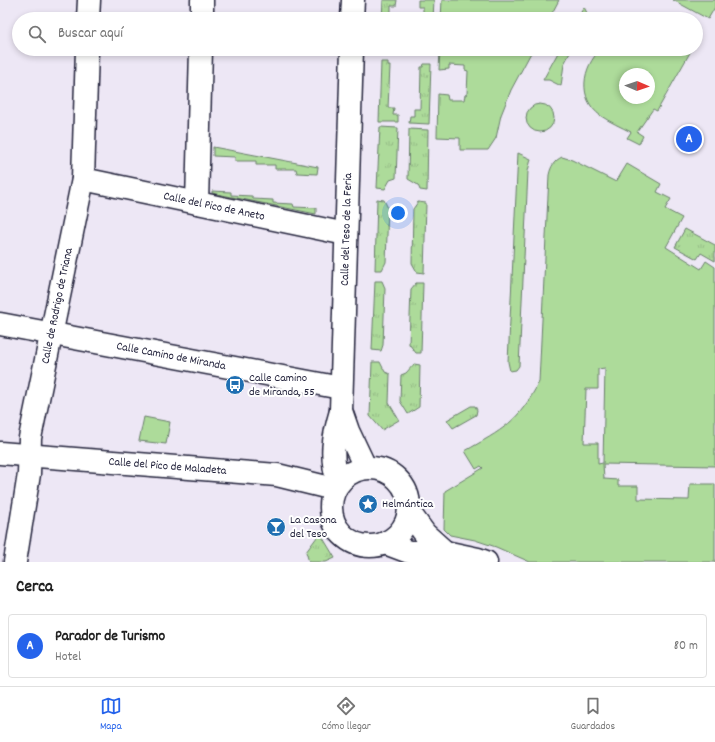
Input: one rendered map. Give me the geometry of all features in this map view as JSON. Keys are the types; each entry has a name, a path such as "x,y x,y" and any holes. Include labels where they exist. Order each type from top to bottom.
{"street":[{"path":"88,12 89,0"},
{"path":"202,0 202,12"},
{"path":"352,12 353,0"},
{"name":"Calle de Rodrigo de Triana","path":"15,562 29,474 28,455 83,179 87,56"},
{"path":"197,203 201,56"},
{"name":"Calle del Teso de la Feria","path":"336,486 332,451 333,435 341,411 352,56"},
{"name":"Calle del Pico de Aneto","path":"83,179 346,234"},
{"name":"Calle Camino de Miranda","path":"0,324 341,388"},
{"name":"Calle del Teso de la Feria","path":"341,411 348,431 365,467"},
{"name":"Calle del Pico de Maladeta","path":"0,453 277,476 336,486"},
{"path":"372,551 397,536 405,526 409,512 408,497 397,478 386,470 365,467 354,470 336,486 331,500 330,511 335,527 344,537 372,551 445,552 486,562"},
{"path":"409,512 425,534 445,552"}],"green space":[{"path":"383,0 397,0 396,6 391,6 391,12 382,12"},
{"path":"418,0 434,0 433,12 423,12 423,7 418,7"},
{"path":"442,0 559,0 553,12 441,12"},
{"path":"673,0 715,0 715,7 708,19 703,16 703,12 695,12"},
{"path":"584,7 586,12 581,12"},
{"path":"440,56 529,56 511,90 501,115 496,138 488,150 460,150 460,138 437,137 438,94 447,95 448,100 464,100 465,95 467,94 468,71 465,70 465,66 449,65 449,69 439,70"},
{"path":"556,56 568,56 564,64 561,86 549,80 543,80"},
{"path":"595,56 688,56 657,111 653,109 637,132 643,136 639,144 627,138 631,132 601,116 593,109 585,92 586,74"},
{"path":"381,62 388,62 388,66 390,66 388,108 394,108 393,115 398,115 398,122 379,122"},
{"path":"424,64 431,64 429,124 409,123 410,116 414,116 414,109 420,109 421,67 423,67"},
{"path":"540,104 550,108 554,118 550,128 540,132 530,128 526,118 530,108"},
{"path":"380,127 398,128 396,178 390,180 385,189 377,188"},
{"path":"409,129 428,130 427,191 420,190 418,185 408,179"},
{"path":"213,147 318,167 317,174 297,173 296,169 275,169 275,165 256,165 256,161 235,161 235,157 213,156"},
{"path":"518,153 531,159 528,171 519,366 516,370 510,371 508,362"},
{"path":"562,157 572,160 616,182 627,164 661,184 657,192 671,199 665,209 682,218 666,247 701,269 706,261 715,267 715,466 603,464 604,479 618,480 618,486 638,486 638,499 689,500 690,484 715,484 715,562 530,562 496,547 475,540 450,535 444,529 445,491 483,468 481,466 476,469 465,451 489,437 517,416 532,396 539,382 549,175 553,164","holes":["605,368 603,463 598,464 598,443 584,443 586,389 598,389 598,369"]},
{"path":"212,191 231,192 231,195 252,196 253,199 273,200 273,203 293,204 294,207 316,208 316,214 212,193"},
{"path":"377,199 384,200 388,208 386,262 382,270 375,270"},
{"path":"418,202 426,203 424,273 417,272 412,263 413,209"},
{"path":"685,229 715,245 715,261 701,253 697,259 675,247"},
{"path":"375,281 382,281 385,288 383,345 381,351 372,350"},
{"path":"416,283 423,283 421,353 416,353 409,344 411,289"},
{"path":"372,362 380,362 385,372 390,374 389,403 399,420 382,430 370,416"},
{"path":"414,364 420,365 419,407 408,414 400,401 401,375 406,373"},
{"path":"471,406 475,406 477,410 476,415 453,428 447,420"},
{"path":"144,417 170,422 166,444 139,441"},
{"path":"320,533 335,558 326,562 309,562 306,552"}],"place":[{"name":"Parador de Turismo","path":"689,139"},
{"name":"Calle Camino de Miranda, 55","path":"235,385"},
{"name":"Helmántica","path":"368,504"},
{"name":"La Casona del Teso","path":"276,527"}]}
